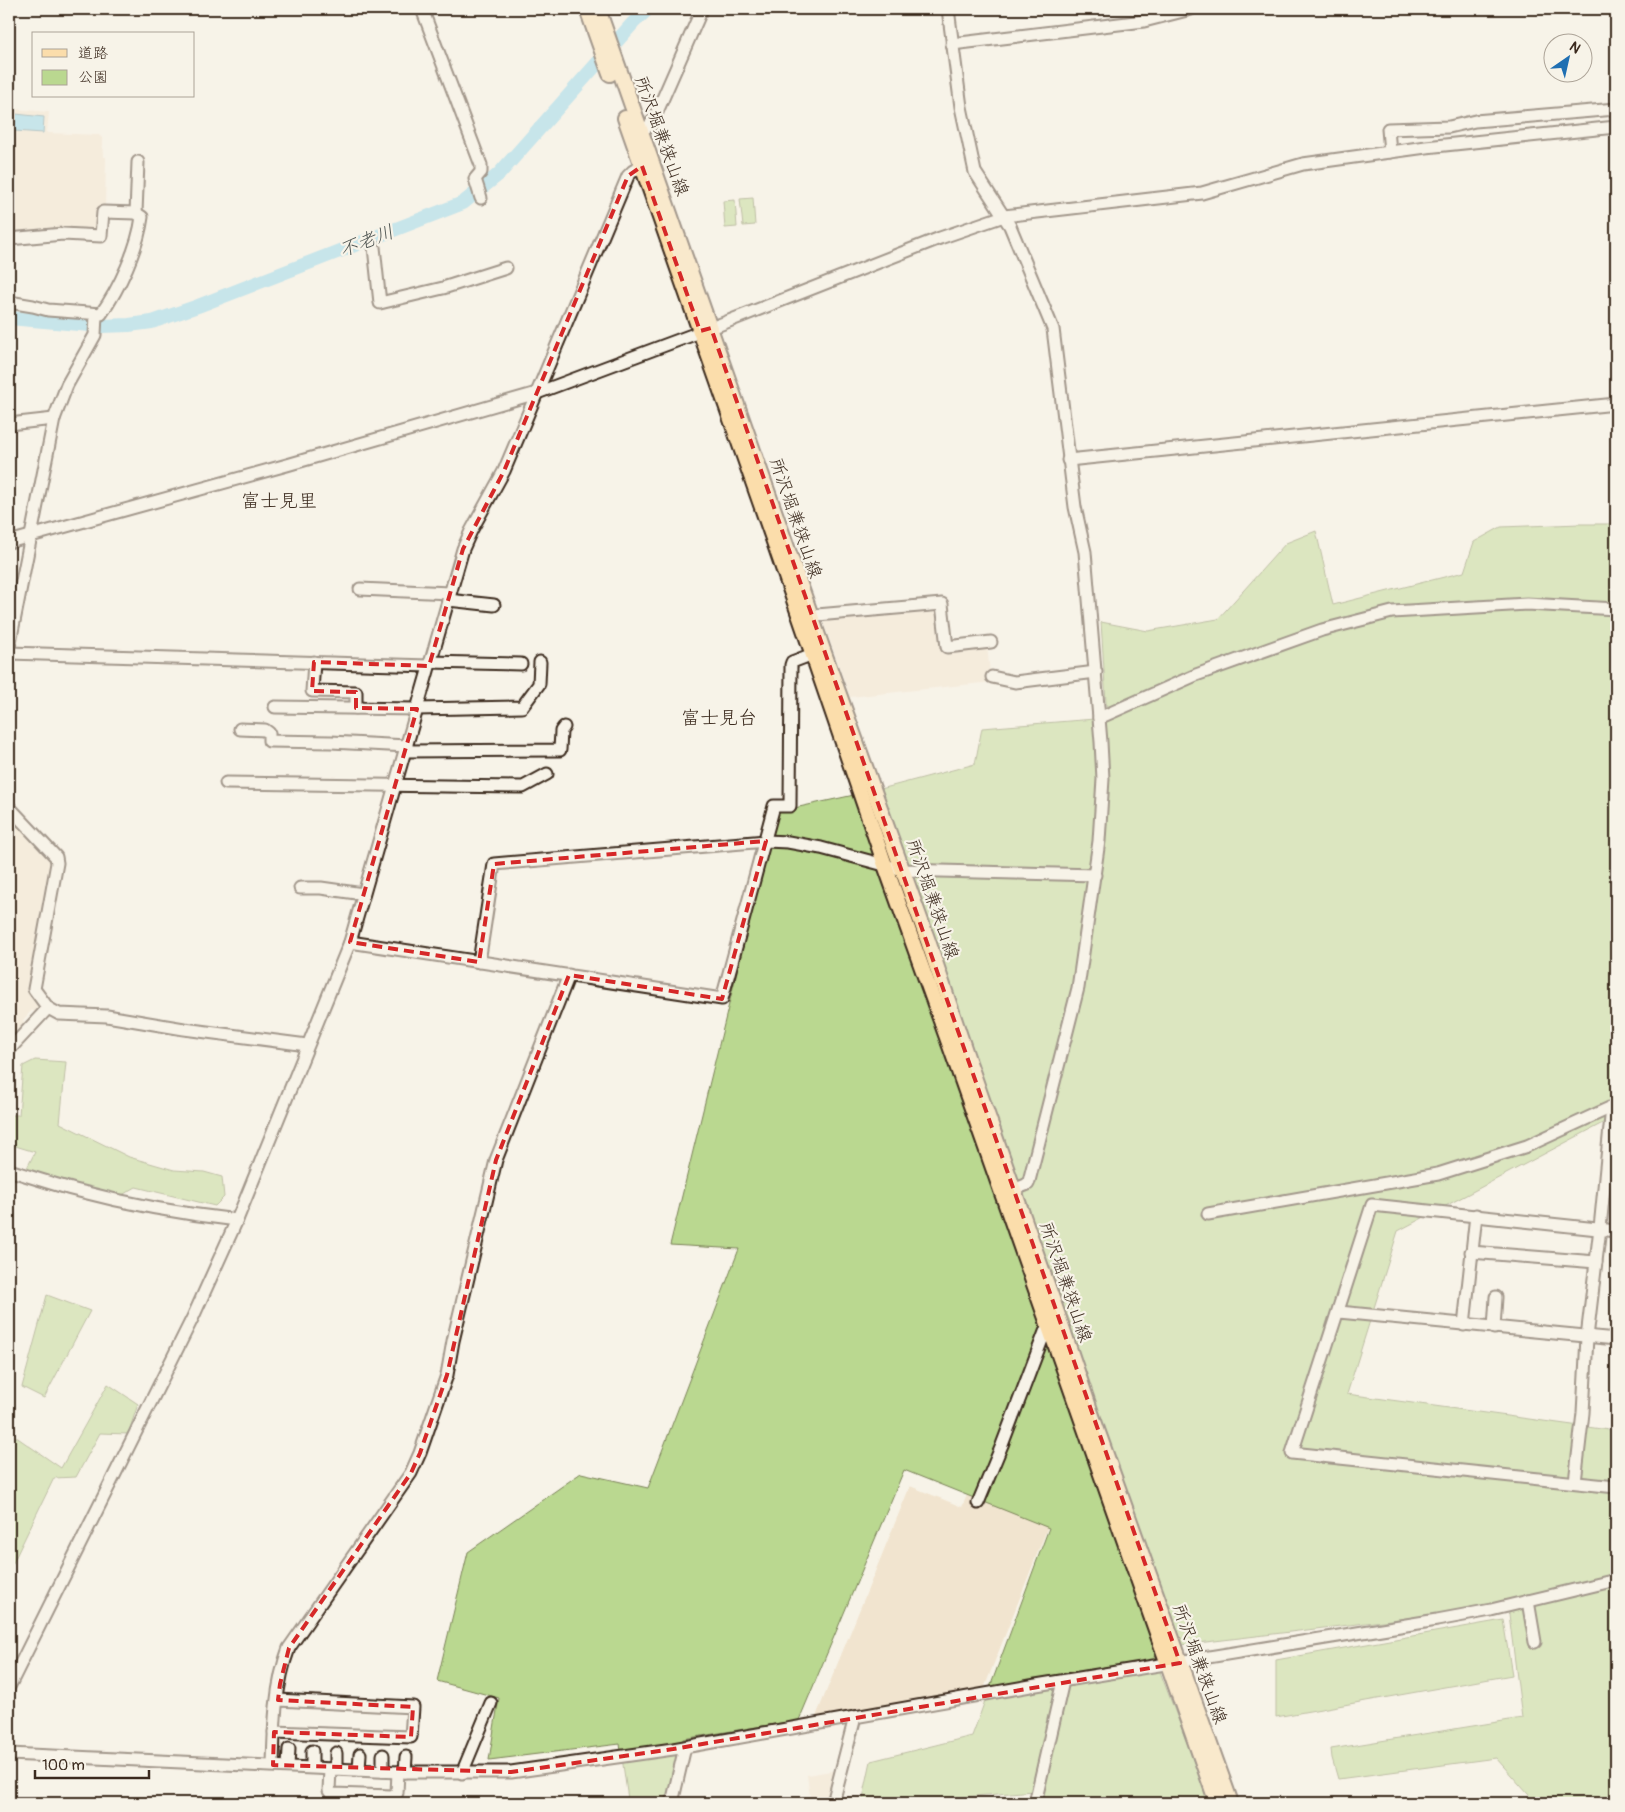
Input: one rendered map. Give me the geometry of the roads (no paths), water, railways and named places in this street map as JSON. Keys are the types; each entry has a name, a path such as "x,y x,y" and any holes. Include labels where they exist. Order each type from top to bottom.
{"main road":[{"name":"所沢堀兼狭山線","path":"587,9 604,43 642,166 705,330 903,870 1062,1327 1174,1663 1217,1803"},
{"name":"所沢堀兼狭山線","path":"598,9 604,43"},
{"name":"所沢堀兼狭山線","path":"611,63 640,131 885,865 1048,1324 1174,1663 1230,1803"}],"street":[{"path":"422,9 481,165 481,172 475,179 481,198"},
{"path":"640,131 649,126 653,121 702,9"},
{"path":"948,9 960,106 975,172 1010,226 1053,329 1068,460 1075,507 1085,552 1103,779 1095,875 1078,988 1030,1181 1028,1184 1013,1190"},
{"path":"952,44 1144,21 1191,9"},
{"path":"1390,152 1388,129 1449,128 1474,121 1616,109"},
{"path":"9,542 537,393 705,330 940,238 1004,216 1202,193 1303,164 1390,152 1616,127"},
{"path":"136,212 138,162"},
{"path":"9,1687 193,1317 237,1220 350,942 465,543 496,486 628,176 633,170 642,166"},
{"path":"9,239 63,234 101,236 103,212 136,212 142,217 121,281 114,297 101,314 48,310 9,302"},
{"path":"374,247 380,303 443,288 506,268"},
{"path":"9,647 54,419 67,385 95,333 96,315"},
{"path":"1068,460 1616,404"},
{"path":"9,424 54,419"},
{"path":"360,589 449,597 494,605"},
{"path":"817,614 942,604 947,647 991,642"},
{"path":"1099,718 1196,675 1322,630 1392,612 1527,604 1616,609"},
{"path":"9,653 314,662 520,664"},
{"path":"350,942 722,999 774,806 790,806 791,665 792,662 813,654"},
{"path":"314,662 312,691 356,692 356,708"},
{"path":"275,706 417,709 522,707 539,684 540,662"},
{"path":"992,677 1015,682 1096,672"},
{"path":"240,729 265,730 269,733 269,741 339,742 343,744 406,749 560,750 561,731 564,726"},
{"path":"226,783 523,787 547,774"},
{"path":"9,807 56,857 57,863 34,989 48,1008 59,1014 107,1016 184,1029 307,1045"},
{"path":"480,962 494,864 766,841 788,842 820,848 903,870 1095,875"},
{"path":"300,888 322,888 363,894"},
{"path":"273,1765 274,1732 278,1700 289,1648 411,1473 420,1453 447,1374 455,1332 496,1160 568,975"},
{"path":"9,1050 48,1008"},
{"path":"1208,1214 1438,1174 1527,1146 1614,1106"},
{"path":"1575,1482 1583,1413 1587,1337 1614,1106"},
{"path":"9,1170 73,1190 112,1199 186,1214 237,1220"},
{"path":"1616,1230 1372,1205 1292,1453 1616,1486"},
{"path":"1464,1325 1476,1216"},
{"path":"1471,1252 1596,1262"},
{"path":"1494,1328 1496,1297"},
{"path":"1339,1312 1616,1339"},
{"path":"978,1503 1048,1324"},
{"path":"9,1754 402,1772 512,1772 684,1747 1063,1681 1437,1620 1616,1580"},
{"path":"1528,1601 1535,1642"},
{"path":"1035,1803 1063,1681"},
{"path":"274,1732 411,1738 413,1707 278,1700"},
{"path":"462,1773 491,1703"},
{"path":"834,1803 855,1717"},
{"path":"672,1803 684,1747"},
{"path":"288,1749 288,1766"},
{"path":"312,1751 312,1767"},
{"path":"336,1753 329,1791 333,1794 392,1796 397,1793 406,1757"},
{"path":"359,1770 360,1754"},
{"path":"383,1755 383,1771"}],"water":[{"path":"16,114 44,117 43,133 14,131"}],"waterway":[{"name":"不老川","path":"9,318 102,326 152,322 463,203 499,174 633,23 648,9"}],"district":[{"name":"富士見里","path":"279,500"},
{"name":"富士見台","path":"719,717"}]}
